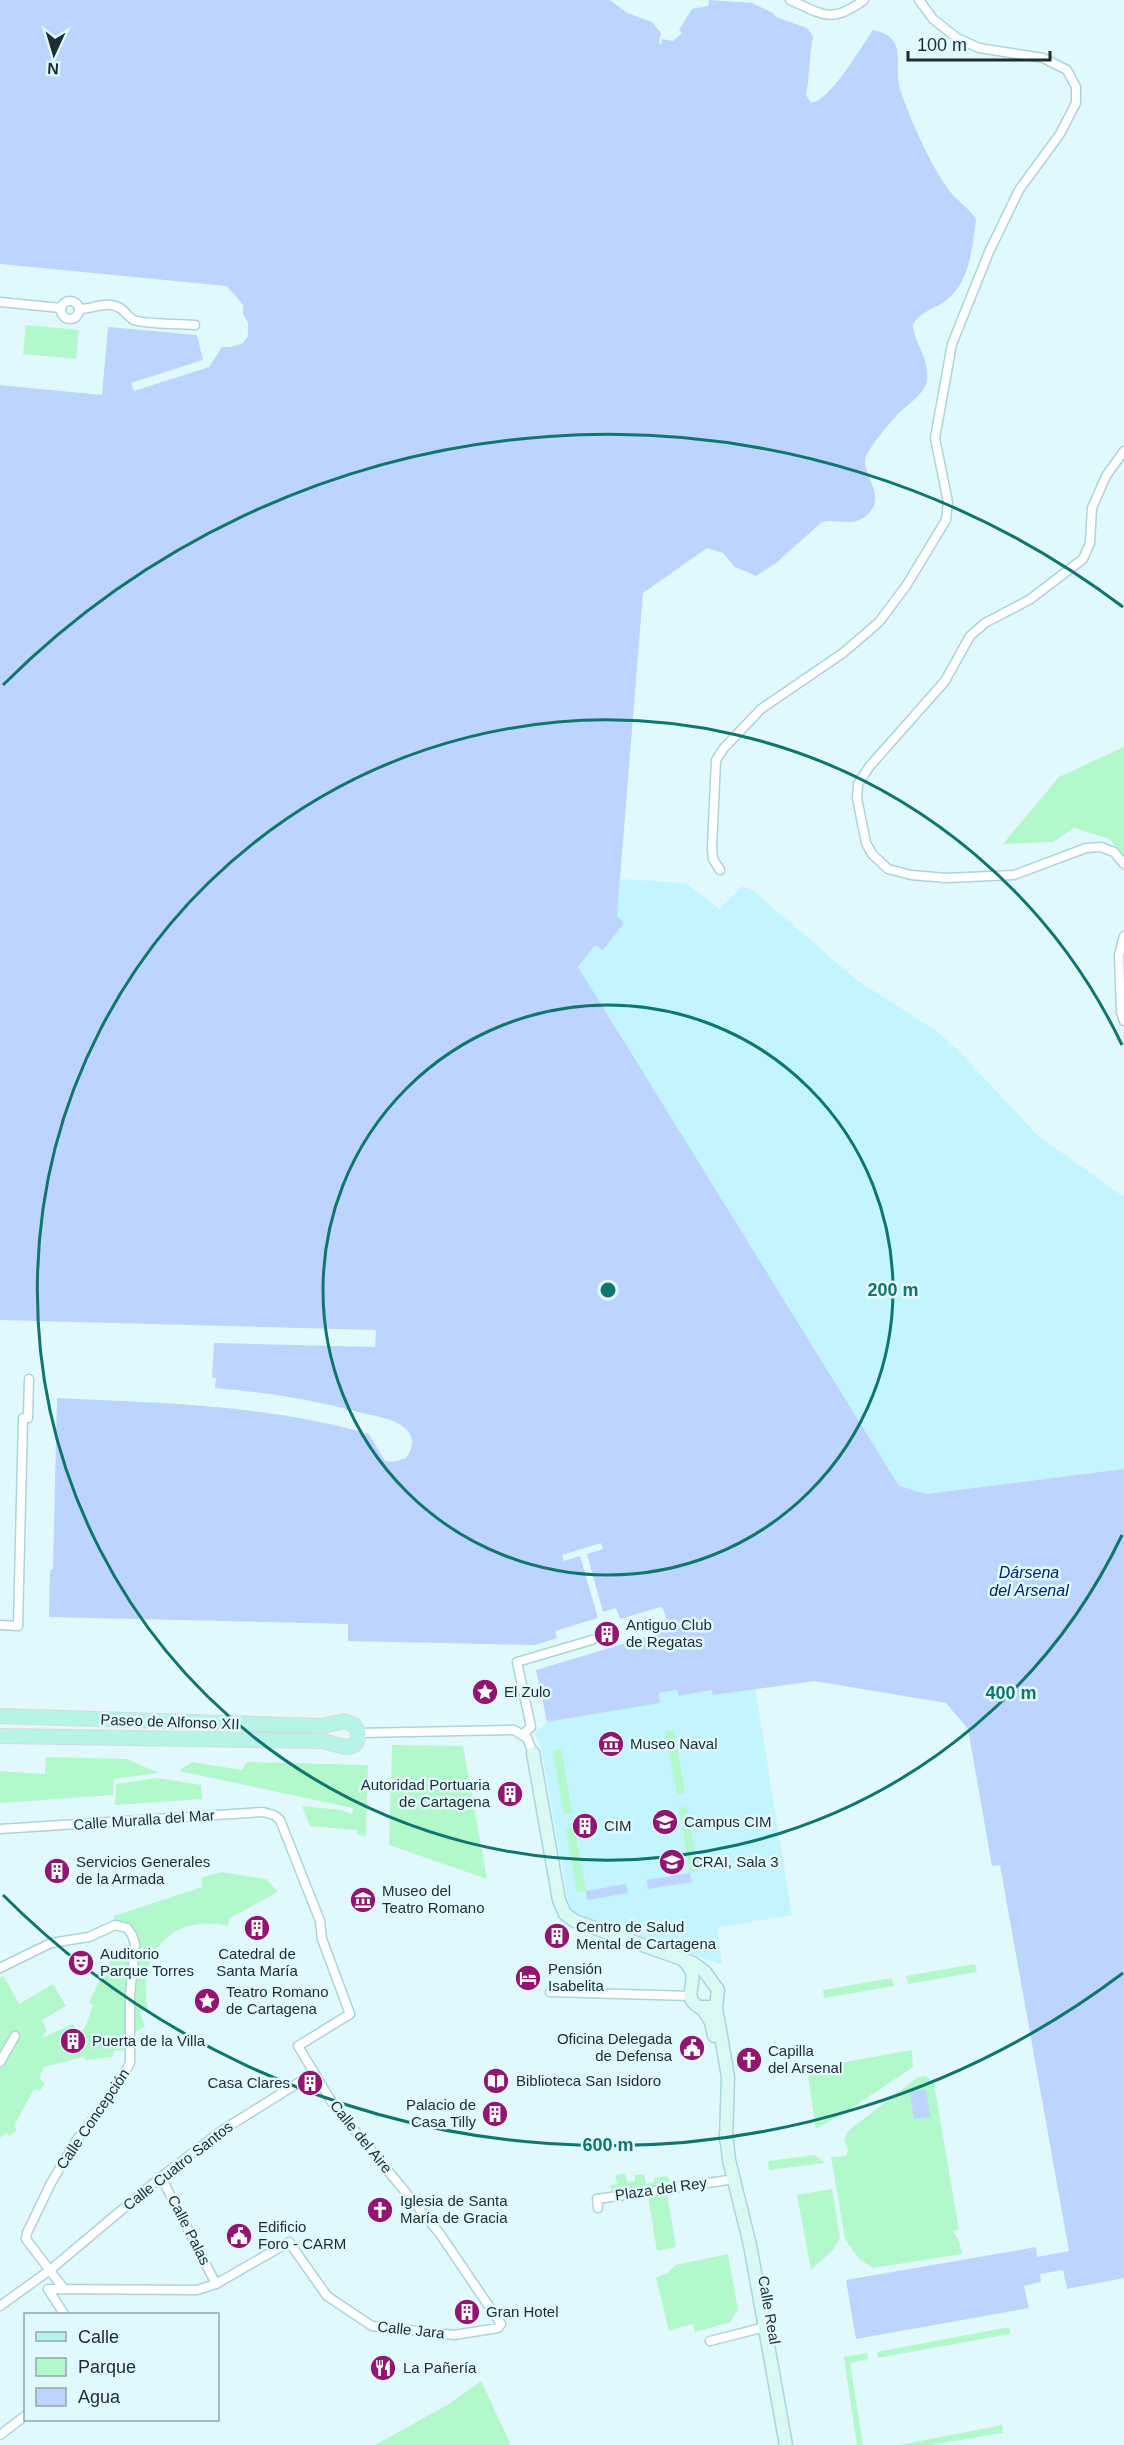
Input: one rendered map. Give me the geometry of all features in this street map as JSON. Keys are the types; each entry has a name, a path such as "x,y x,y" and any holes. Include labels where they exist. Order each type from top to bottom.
{"main road":[{"name":"Paseo de Alfonso XII","path":"0,1716 322,1726 339,1723"},
{"path":"339,1723 351,1723 358,1733 357,1740 350,1747 337,1745 332,1735 339,1723"},
{"name":"Paseo de Alfonso XII","path":"0,1736 312,1741 337,1745"},
{"path":"533,1753 559,1900 565,1914 575,1921 673,1954 700,1967 718,1990 718,1998 712,2005 702,2008 695,2005 691,1991 694,1978 692,1970 686,1962 673,1954"},
{"path":"691,1991 703,1980 714,1984"},
{"name":"Calle Real","path":"718,1998 716,2007 728,2077 726,2139"},
{"name":"Calle Real","path":"702,2008 713,2028 726,2139 750,2245 786,2445"},
{"name":"Calle Real","path":"735,2179 757,2240 793,2445"}],"street":[{"path":"790,0 826,16 841,15 864,0"},
{"path":"720,870 713,859 712,848 716,760 761,709 843,653 879,622 906,586 946,520 948,502 935,438 951,344 989,252 1019,190 1060,134 1076,103 1076,87 1067,70 1043,58 979,48 957,38 933,19 919,0"},
{"path":"70,301 76,303 79,309 76,318 69,320 63,317 61,308 64,303 70,301"},
{"path":"0,302 61,308"},
{"path":"79,309 88,309 98,304 115,306 121,308 134,320 195,325"},
{"path":"1124,452 1106,476 1092,508 1090,543 1083,559 1029,600 985,623 970,636 945,681 869,767 858,784 857,798 866,843 872,855 888,869 912,875 946,878 1014,875 1086,848 1101,847 1114,852 1124,864"},
{"path":"1124,936 1119,955 1121,1012 1124,1021"},
{"path":"0,1625 18,1626 23,1418 28,1418 29,1379"},
{"path":"523,1734 531,1727 517,1662 592,1640"},
{"path":"358,1733 509,1730 523,1734 530,1742 533,1753"},
{"name":"Calle Muralla del Mar","path":"0,1829 263,1812 274,1815 283,1824 320,1921 322,1939 350,2014 298,2046"},
{"name":"Calle Concepción","path":"0,1968 51,1943 89,1936 115,1924 127,1928 135,1944 130,1995 129,2063 117,2087 76,2141 51,2183 26,2239 50,2270"},
{"path":"550,1992 691,1991"},
{"path":"0,2062 15,2036"},
{"name":"Calle del Aire","path":"298,2046 333,2104 440,2234 501,2323 498,2328"},
{"name":"Calle Cuatro Santos","path":"0,2306 50,2270 161,2176 221,2131 314,2073"},
{"name":"Calle Palas","path":"161,2176 216,2284"},
{"name":"Plaza del Rey","path":"597,2208 597,2199 735,2179"},
{"name":"Calle Jara","path":"216,2284 289,2242 327,2296 372,2326 454,2335 498,2328"},
{"path":"50,2270 64,2289"},
{"path":"63,2313 48,2289 188,2291 216,2284"},
{"path":"710,2341 765,2327"},
{"path":"0,2435 24,2417"}],"shaded area":[{"path":"620,879 686,883 719,909 743,886 752,890 858,981 938,1032 961,1053 1037,1135 1124,1197 1124,1469 926,1494 899,1486 578,967 595,944 603,949 624,923 617,917"},
{"name":"Campus CIM","path":"755,1688 792,1915 717,1928 722,1963 720,1964 574,1913 568,1902 542,1752 535,1733 547,1722 660,1703 659,1693 678,1690 679,1696 713,1690 713,1694"}],"green space":[{"path":"26,325 79,330 76,359 23,354"},
{"path":"1124,747 1124,859 1110,839 1074,828 1053,842 1003,844 1059,777"},
{"path":"674,1730 685,1793 677,1794 665,1732"},
{"path":"392,1745 463,1746 487,1879 389,1845"},
{"path":"561,1749 572,1813 564,1814 553,1751"},
{"path":"46,1757 127,1759 159,1773 114,1779 113,1795 0,1803 0,1771 45,1774"},
{"path":"192,1762 242,1770 247,1762 368,1765 366,1836 357,1835 357,1830 310,1826 302,1806 341,1810 352,1814 353,1808 179,1771"},
{"path":"158,1778 201,1785 202,1799 115,1805 116,1784"},
{"path":"687,1807 698,1871 690,1873 679,1808"},
{"path":"574,1826 586,1891 577,1892 566,1828"},
{"path":"221,1872 266,1879 278,1892 230,1918 228,1926 208,1924 190,1926 174,1932 162,1942 147,1971 148,2009 140,2012 145,2027 135,2032 125,2032 126,2050 113,2051 113,2057 85,2060 84,2057 44,2067 39,2079 45,2083 40,2091 34,2089 14,2126 17,2130 10,2136 6,2133 0,2138 0,1977 4,1976 19,2004 53,1984 66,2006 42,2020 47,2030 42,2038 73,2024 78,2033 85,2028 93,2005 89,2003 111,1958 125,1955 130,1946 128,1935 115,1928 114,1916 202,1887 201,1878"},
{"path":"975,1964 977,1972 908,1984 906,1976"},
{"path":"892,1978 894,1986 824,1998 823,1990"},
{"path":"912,2050 913,2067 816,2129 807,2069"},
{"path":"926,2076 934,2084 959,2230 953,2231 962,2254 873,2268 859,2259 845,2239 831,2157 846,2156 848,2150 844,2139 848,2131 918,2077"},
{"path":"815,2155 825,2163 769,2170 768,2161"},
{"path":"625,2173 627,2182 635,2181 635,2175 644,2174 646,2184 654,2182 654,2178 668,2176 670,2186 646,2190 644,2188 612,2195 610,2185 617,2184 615,2175"},
{"path":"832,2189 840,2238 833,2250 811,2270 797,2195"},
{"path":"667,2194 676,2247 657,2251 648,2197"},
{"path":"728,2254 738,2310 730,2322 695,2332 692,2324 669,2331 656,2278 669,2272 675,2265"},
{"path":"1009,2327 1010,2334 878,2358 877,2352"},
{"path":"867,2353 868,2359 850,2363 863,2445 857,2445 844,2357"},
{"path":"481,2381 511,2445 375,2445 449,2404"},
{"path":"1002,2425 1003,2433 931,2445 900,2445"}],"water":[{"name":"Dársena del Arsenal","path":"0,0 610,0 627,13 652,22 661,33 659,43 661,44 662,39 673,41 682,33 679,30 692,9 708,6 709,0 752,3 773,13 776,17 807,28 813,36 806,95 811,103 819,100 836,83 873,30 885,34 896,46 900,89 921,141 948,189 976,219 972,250 966,271 957,290 950,297 923,314 913,324 926,365 926,385 920,394 894,418 867,454 866,468 875,497 874,505 864,518 852,522 822,522 776,563 756,576 735,567 723,553 707,548 643,593 617,916 624,923 603,950 595,945 578,967 899,1486 926,1494 1124,1469 1124,2278 1067,2289 1063,2270 1040,2274 1041,2282 1024,2286 1029,2308 856,2339 846,2280 1036,2247 1037,2257 1069,2251 1000,1865 992,1866 968,1729 946,1703 814,1681 713,1695 712,1690 679,1696 677,1690 659,1693 660,1703 547,1722 536,1670 656,1634 655,1632 669,1625 660,1607 620,1619 616,1608 603,1612 587,1554 603,1549 601,1543 562,1555 564,1561 580,1556 598,1618 555,1631 557,1638 535,1645 348,1641 348,1624 49,1617 50,1570 53,1569 57,1398 214,1407 331,1424 369,1434 385,1461 393,1462 406,1458 412,1443 411,1436 406,1429 385,1418 289,1397 215,1388 216,1378 212,1377 214,1343 375,1347 376,1330 0,1320 0,385 102,395 108,327 197,335 203,360 131,383 134,391 209,367 222,347 243,343 248,336 248,323 243,314 243,305 227,286 0,264"},
{"path":"690,1873 692,1882 648,1889 647,1880"},
{"path":"626,1884 628,1893 587,1900 586,1891"},
{"path":"926,2089 930,2117 914,2119 910,2092"}],"place":[{"name":"Antiguo Club de Regatas","path":"607,1634"},
{"name":"El Zulo","path":"485,1692"},
{"name":"Museo Naval","path":"611,1744"},
{"name":"Autoridad Portuaria de Cartagena","path":"510,1794"},
{"name":"Campus CIM","path":"665,1822"},
{"name":"CIM","path":"585,1826"},
{"name":"CRAI, Sala 3","path":"672,1862"},
{"name":"Servicios Generales de la Armada","path":"57,1871"},
{"name":"Museo del Teatro Romano","path":"363,1900"},
{"name":"Catedral de Santa María","path":"257,1928"},
{"name":"Centro de Salud Mental de Cartagena","path":"557,1936"},
{"name":"Auditorio Parque Torres","path":"81,1963"},
{"name":"Pensión Isabelita","path":"528,1978"},
{"name":"Teatro Romano de Cartagena","path":"207,2001"},
{"name":"Puerta de la Villa","path":"73,2041"},
{"name":"Oficina Delegada de Defensa","path":"692,2048"},
{"name":"Capilla del Arsenal","path":"749,2060"},
{"name":"Biblioteca San Isidoro","path":"496,2081"},
{"name":"Casa Clares","path":"310,2083"},
{"name":"Palacio de Casa Tilly","path":"495,2114"},
{"name":"Iglesia de Santa María de Gracia","path":"380,2210"},
{"name":"Edificio Foro - CARM","path":"239,2236"},
{"name":"Gran Hotel","path":"467,2312"},
{"name":"La Pañería","path":"383,2368"}]}
